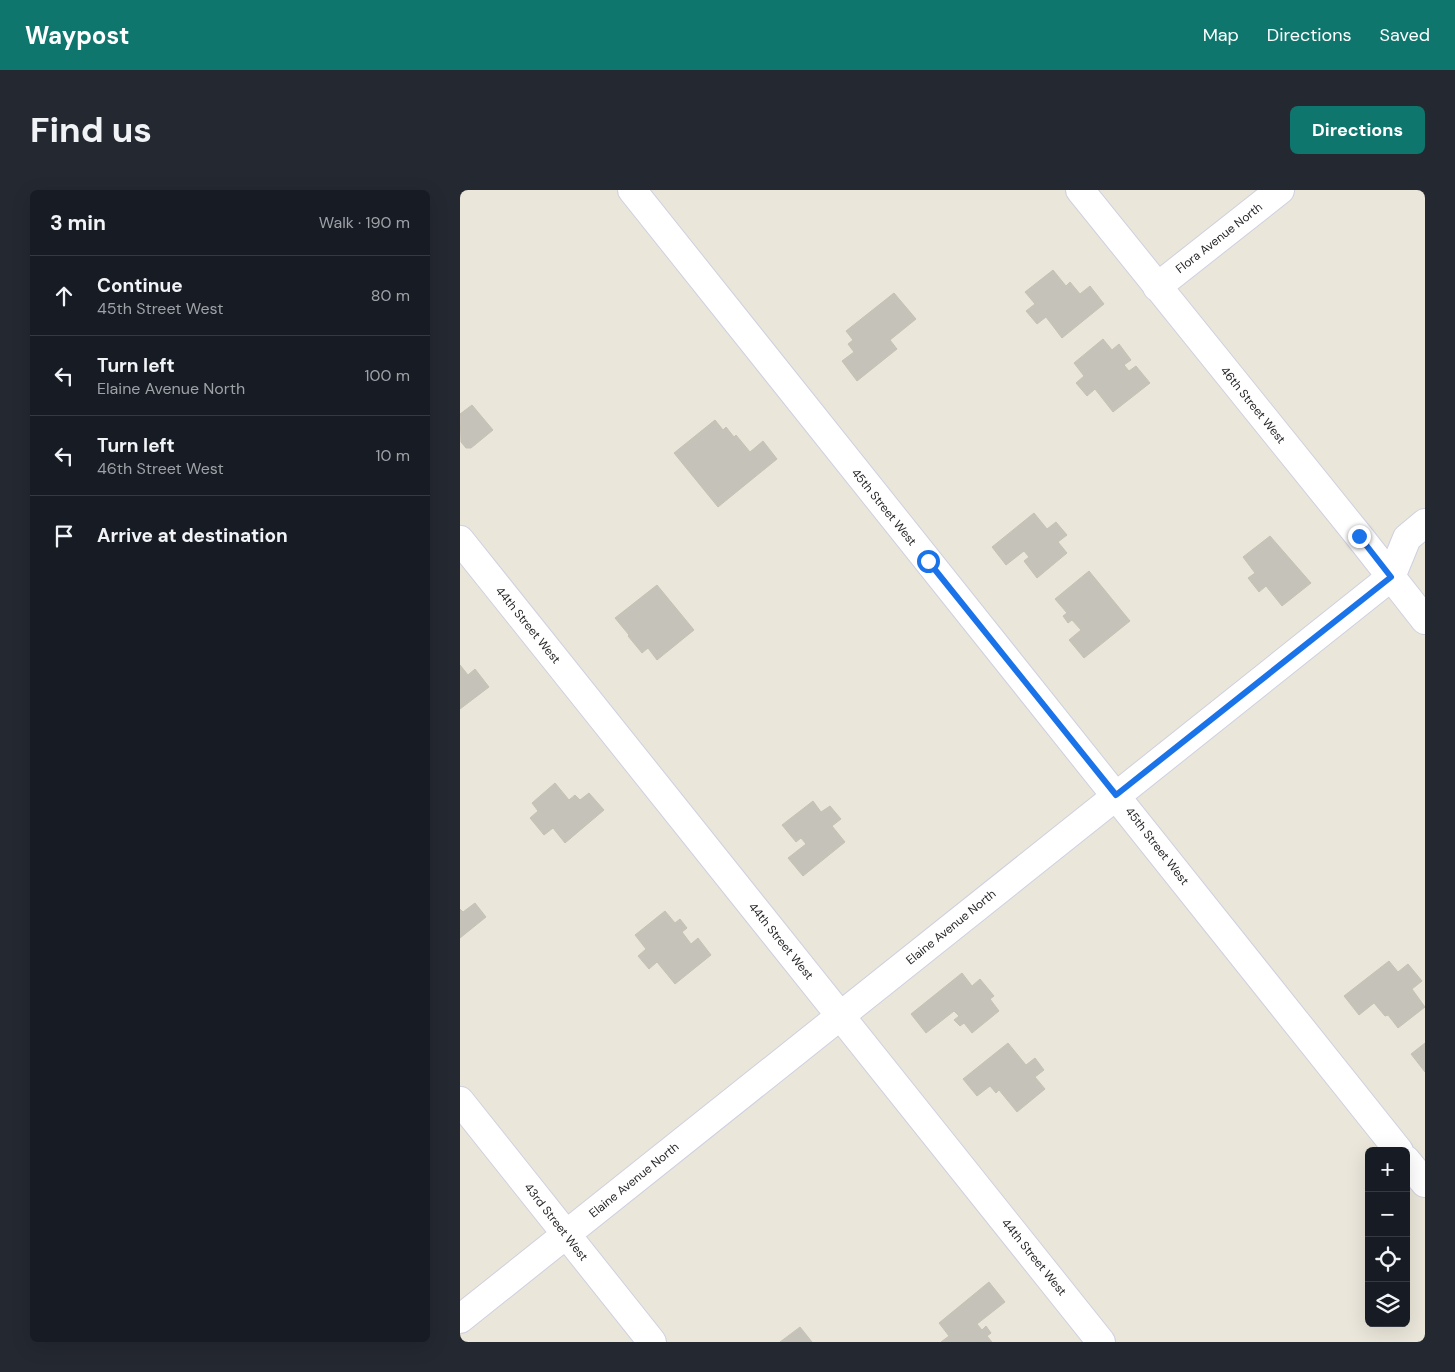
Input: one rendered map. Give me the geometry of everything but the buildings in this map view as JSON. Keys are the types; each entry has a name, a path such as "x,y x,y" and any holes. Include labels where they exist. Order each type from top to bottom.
{"street":[{"name":"45th Street West","path":"632,190 1396,1147"},
{"name":"46th Street West","path":"1080,190 1425,620"},
{"name":"Flora Avenue North","path":"1157,287 1280,190"},
{"name":"Elaine Avenue North","path":"460,1319 1391,577 1407,538 1425,523"},
{"name":"44th Street West","path":"460,540 1101,1342"},
{"name":"43rd Street West","path":"460,1101 652,1342"},
{"path":"1410,1165 1425,1183"}],"route":[{"path":"928,561 1116,795 1391,577 1359,536"}]}
